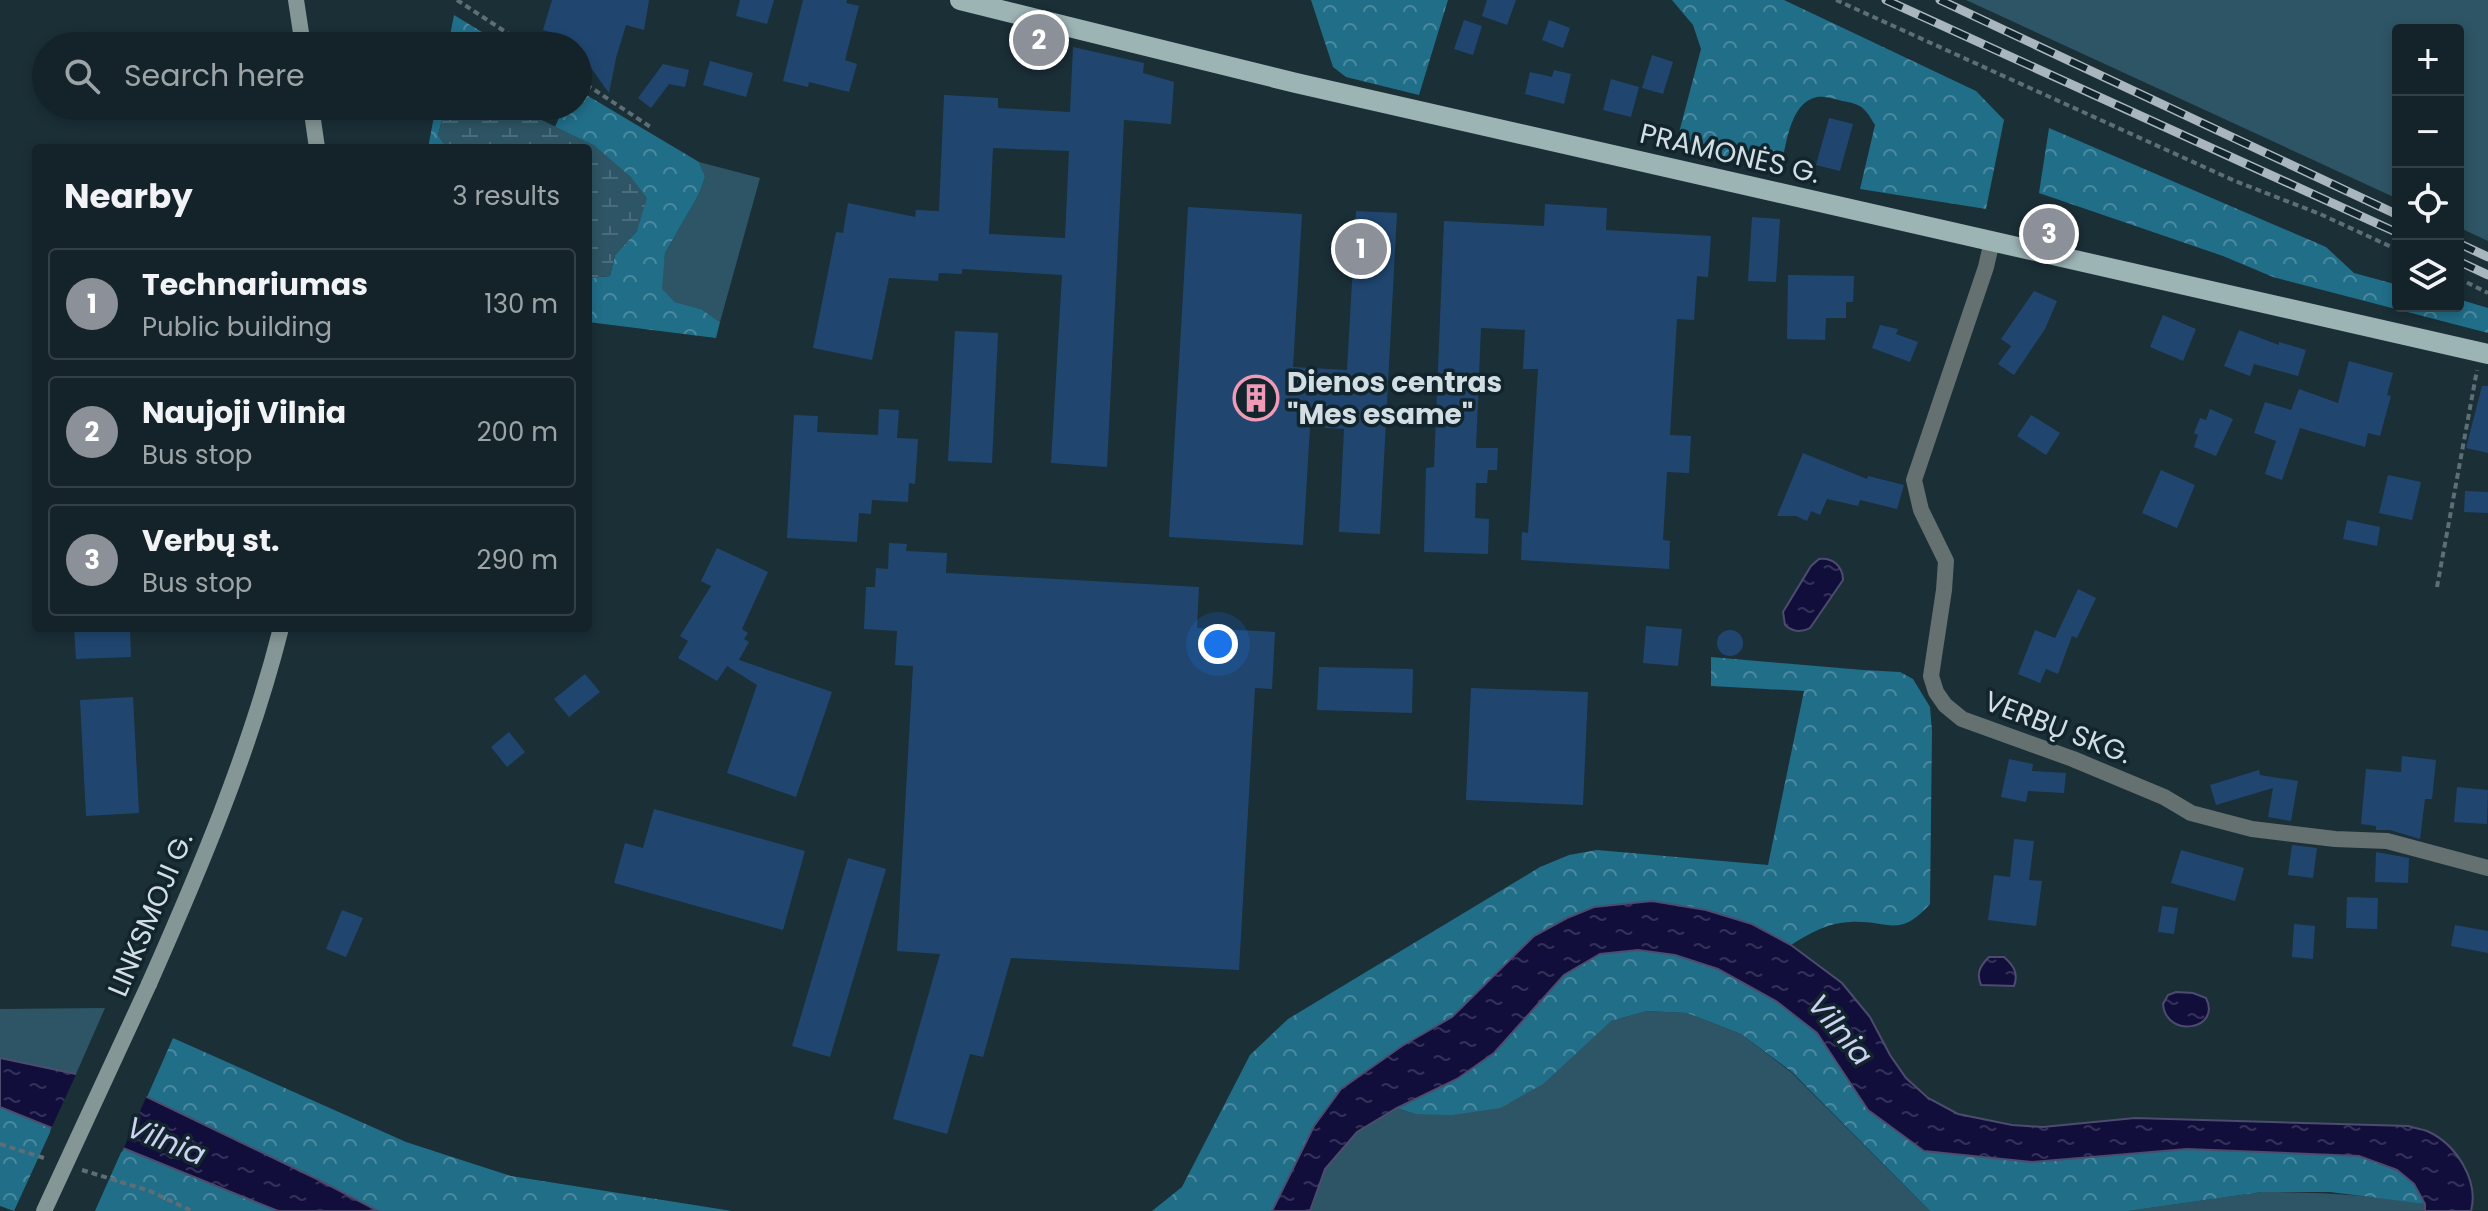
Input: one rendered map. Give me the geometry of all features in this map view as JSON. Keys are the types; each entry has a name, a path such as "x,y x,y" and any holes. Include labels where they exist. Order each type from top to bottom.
{"main road":[{"path":"296,0 301,32"},
{"name":"PRAMONĖS G.","path":"960,0 1296,83 2484,353"},
{"path":"313,120 316,144"},
{"name":"LINKSMOJI G.","path":"44,1211 149,984 209,843 246,743 280,632"}],"street":[{"name":"VERBŲ SKG.","path":"1992,241 1914,480 1921,510 1946,561 1931,676 1936,692 1945,705 1962,719 2073,759 2164,797 2191,813 2252,829 2335,839 2387,841 2488,868"}],"path":[{"path":"457,0 506,32"},
{"path":"1836,0 2235,181 2320,214 2392,247"},
{"path":"592,88 652,128"},
{"path":"2464,281 2488,293"},
{"path":"2437,587 2484,353"},
{"path":"0,1144 60,1163"},
{"path":"75,1168 150,1191 192,1211"}],"green space":[{"path":"1311,0 1448,0 1419,95 1346,77 1333,67"},
{"path":"1672,0 1784,0 1976,91 2004,120 1986,209 1860,189 1875,125 1859,105 1830,98 1817,97 1800,107 1790,127 1780,171 1675,148 1701,49 1693,25"},
{"path":"1966,0 2488,0 2488,241 2464,230 2464,24 2392,24 2392,196"},
{"path":"454,15 482,32 451,32"},
{"path":"592,98 699,162 705,177 699,194 665,253 662,289 675,302 701,309 720,322 716,338 592,322 592,278 610,276 615,255 637,231 595,146 555,127 558,120 592,120"},
{"path":"433,120 442,120 438,135 444,144 429,144"},
{"path":"442,120 542,120 591,144 444,144 438,135"},
{"path":"2049,128 2326,247 2354,273 2392,283 2392,308 2273,277 2223,256 2039,193"},
{"path":"592,145 631,177 647,198 637,231 615,255 610,276 592,278"},
{"path":"699,162 760,178 720,322 701,309 675,302 661,289 665,253 699,194 705,177"},
{"path":"2464,301 2488,308 2488,333 2407,312 2464,312"},
{"path":"1711,657 1900,672 1913,679 1930,707 1932,731 1930,904 1919,915 1901,925 1863,922 1834,924 1791,945 1752,924 1706,910 1652,901 1594,907 1534,936 1452,1017 1402,1046 1341,1089 1314,1126 1272,1211 1152,1211 1182,1187 1250,1055 1288,1019 1540,867 1569,855 1597,850 1768,865 1804,691 1711,686"},
{"path":"1638,950 1675,955 1718,969 1776,1001 1817,1033 1868,1110 1924,1151 2032,1162 2187,1149 2359,1156 2397,1170 2414,1184 2425,1204 2330,1192 2262,1192 2128,1211 1930,1211 1792,1072 1741,1034 1687,1013 1647,1011 1611,1021 1543,1084 1500,1108 1452,1115 1415,1114 1397,1108 1457,1079 1494,1053 1564,975 1600,954"},
{"path":"105,1008 76,1074 0,1058 0,1009"},
{"path":"1647,1011 1687,1013 1741,1034 1792,1073 1930,1211 1310,1211 1325,1169 1357,1132 1397,1108 1415,1114 1611,1021"},
{"path":"173,1038 406,1142 511,1176 732,1211 378,1211 147,1097"},
{"path":"0,1107 52,1128 14,1211 0,1206"},
{"path":"123,1148 278,1211 95,1211"},
{"path":"2262,1192 2384,1198 2425,1204 2425,1211 2128,1211"}],"water":[{"path":"1819,559 1828,559 1836,564 1843,580 1810,628 1794,630 1785,625 1783,612 1811,566"},
{"name":"Vilnia","path":"1652,901 1706,910 1752,924 1791,945 1842,983 1870,1017 1906,1078 1928,1098 1958,1114 2012,1125 2043,1127 2135,1118 2408,1126 2438,1137 2456,1154 2472,1187 2471,1211 2425,1211 2425,1204 2414,1184 2397,1170 2359,1156 2187,1149 2032,1162 1924,1151 1868,1110 1817,1033 1776,1001 1718,969 1675,955 1638,950 1600,954 1564,975 1494,1053 1457,1079 1397,1108 1357,1132 1325,1169 1310,1211 1272,1211 1314,1126 1341,1089 1402,1046 1452,1017 1534,936 1594,907"},
{"path":"1989,957 2004,957 2010,963 2015,973 2014,986 1981,985 1980,970"},
{"path":"2176,992 2206,998 2209,1009 2200,1023 2182,1026 2166,1015 2163,1004 2168,995"},
{"name":"Vilnia","path":"0,1058 76,1074 147,1097 378,1211 278,1211 123,1148 52,1128 0,1107"}],"pier":[{"path":"78,1070 148,1093 122,1152 50,1131"}],"building":[{"path":"552,0 649,0 644,30 626,25 609,93 592,69 592,32 543,30"},
{"path":"740,0 774,0 767,24 736,16"},
{"path":"803,0 847,0 846,3 859,6 845,60 857,64 849,92 809,82 808,87 783,81"},
{"path":"1487,0 1516,0 1507,25 1482,16"},
{"path":"1464,20 1482,26 1473,55 1454,49"},
{"path":"1549,20 1570,28 1563,48 1542,40"},
{"path":"1073,47 1144,63 1143,73 1174,82 1171,124 1124,120 1107,467 1051,463 1062,275 962,269 962,274 939,273 938,281 889,278 872,360 813,348 836,232 843,233 848,203 915,217 916,210 939,211 944,95 998,98 998,108 1070,112","holes":["993,148 1069,151 1065,238 989,234"]},
{"path":"1652,55 1673,62 1663,94 1642,88"},
{"path":"710,61 753,73 746,97 703,85"},
{"path":"663,64 689,70 685,87 669,84 651,108 638,98"},
{"path":"1554,70 1571,74 1564,104 1525,94 1530,72 1552,77"},
{"path":"1611,79 1639,87 1631,117 1603,110"},
{"path":"1829,118 1853,124 1840,171 1816,165"},
{"path":"1545,204 1607,208 1606,230 1711,236 1708,277 1697,276 1694,320 1677,319 1670,435 1691,436 1689,473 1667,472 1663,540 1670,541 1669,569 1521,560 1522,532 1528,533 1538,369 1523,369 1525,330 1481,328 1476,448 1498,448 1497,470 1488,470 1487,483 1476,483 1475,518 1489,519 1488,554 1424,552 1426,468 1434,467 1444,221 1544,226"},
{"name":"Dienos centras \"Mes esame\"","path":"1188,207 1302,214 1293,367 1347,370 1356,211 1397,213 1380,534 1339,532 1344,429 1310,427 1303,545 1169,537"},
{"path":"1752,217 1780,219 1776,282 1748,281"},
{"path":"1788,275 1854,276 1853,302 1846,302 1846,318 1826,318 1825,340 1787,339"},
{"path":"2034,291 2057,301 2045,329 2014,375 1998,364 2011,346 2001,339"},
{"path":"2163,315 2196,329 2183,361 2150,347"},
{"path":"1880,325 1898,329 1896,334 1918,342 1910,362 1872,348"},
{"path":"2239,330 2279,345 2279,342 2306,350 2298,376 2254,364 2250,376 2224,366"},
{"path":"955,331 998,333 992,463 948,461"},
{"path":"2349,361 2393,373 2387,395 2391,396 2380,436 2368,433 2365,447 2300,428 2282,480 2265,474 2276,441 2254,433 2265,402 2291,410 2299,389 2338,403"},
{"path":"2482,386 2488,386 2488,453 2466,448"},
{"path":"879,409 899,410 897,438 918,439 915,484 909,483 908,502 872,500 871,514 859,513 857,542 787,538 794,415 818,416 817,432 878,435"},
{"path":"2210,409 2233,419 2216,456 2194,447 2198,435 2194,433 2200,418 2206,420"},
{"path":"2031,415 2060,433 2046,455 2017,436"},
{"path":"1803,453 1867,479 1868,476 1904,485 1897,509 1860,500 1858,506 1827,499 1820,515 1811,511 1807,521 1796,516 1777,516"},
{"path":"2161,470 2195,485 2177,528 2142,513"},
{"path":"2388,475 2421,482 2412,520 2379,513"},
{"path":"2465,491 2488,492 2488,513 2464,512"},
{"path":"2347,520 2380,527 2377,546 2343,539"},
{"path":"889,543 907,544 906,551 947,553 946,573 1199,587 1197,628 1275,632 1272,689 1255,688 1239,970 1011,958 983,1057 970,1054 947,1134 893,1119 940,954 897,951 913,666 895,665 897,631 864,629 866,587 875,587 876,568 888,569"},
{"path":"717,548 768,572 742,629 748,633 744,639 749,642 739,660 832,692 796,797 727,773 757,685 727,666 717,681 678,658 688,641 680,636 711,586 701,581"},
{"path":"2078,589 2096,598 2077,638 2072,636 2058,674 2046,669 2040,683 2018,674 2035,630 2055,638"},
{"path":"1646,626 1682,629 1678,666 1643,663"},
{"path":"1730,630 1739,634 1743,643 1739,652 1730,656 1721,652 1717,643 1721,634"},
{"path":"74,632 130,632 131,657 76,659"},
{"path":"1319,667 1413,669 1412,713 1317,710"},
{"path":"585,674 600,692 569,717 554,699"},
{"path":"1471,688 1588,692 1583,805 1466,800"},
{"path":"133,697 139,813 86,816 80,700"},
{"path":"509,732 525,752 507,767 491,747"},
{"path":"2402,756 2436,760 2432,799 2425,799 2420,839 2361,824 2366,769 2401,772"},
{"path":"2009,759 2033,764 2032,771 2066,773 2064,793 2028,791 2026,802 2001,797"},
{"path":"2259,770 2260,775 2298,781 2291,821 2268,817 2273,788 2216,805 2210,785"},
{"path":"2457,787 2488,790 2487,824 2454,822"},
{"path":"654,809 805,851 783,930 614,883 625,843 643,848"},
{"path":"2014,839 2034,841 2029,880 2042,881 2036,926 1988,920 1994,875 2010,877"},
{"path":"2292,845 2317,848 2313,878 2288,875"},
{"path":"2181,850 2244,868 2235,901 2171,883"},
{"path":"2376,852 2409,858 2408,883 2375,882"},
{"path":"848,858 886,869 830,1057 792,1046"},
{"path":"2347,897 2378,898 2377,929 2346,928"},
{"path":"2162,906 2178,908 2174,934 2158,932"},
{"path":"342,910 363,918 346,957 326,949"},
{"path":"2294,924 2315,926 2313,959 2292,957"},
{"path":"2455,925 2488,931 2488,953 2451,946"}],"railway":[{"path":"1886,0 2392,230"},
{"path":"1940,0 2392,212"},
{"path":"2464,246 2488,257"},
{"path":"2464,264 2488,275"}],"place":[{"name":"Naujoji Vilnia","path":"1039,40"},
{"name":"Verbų st.","path":"2049,234"},
{"name":"Technariumas","path":"1361,249"},
{"name":"Dienos centras \"Mes esame\"","path":"1256,398"}]}
